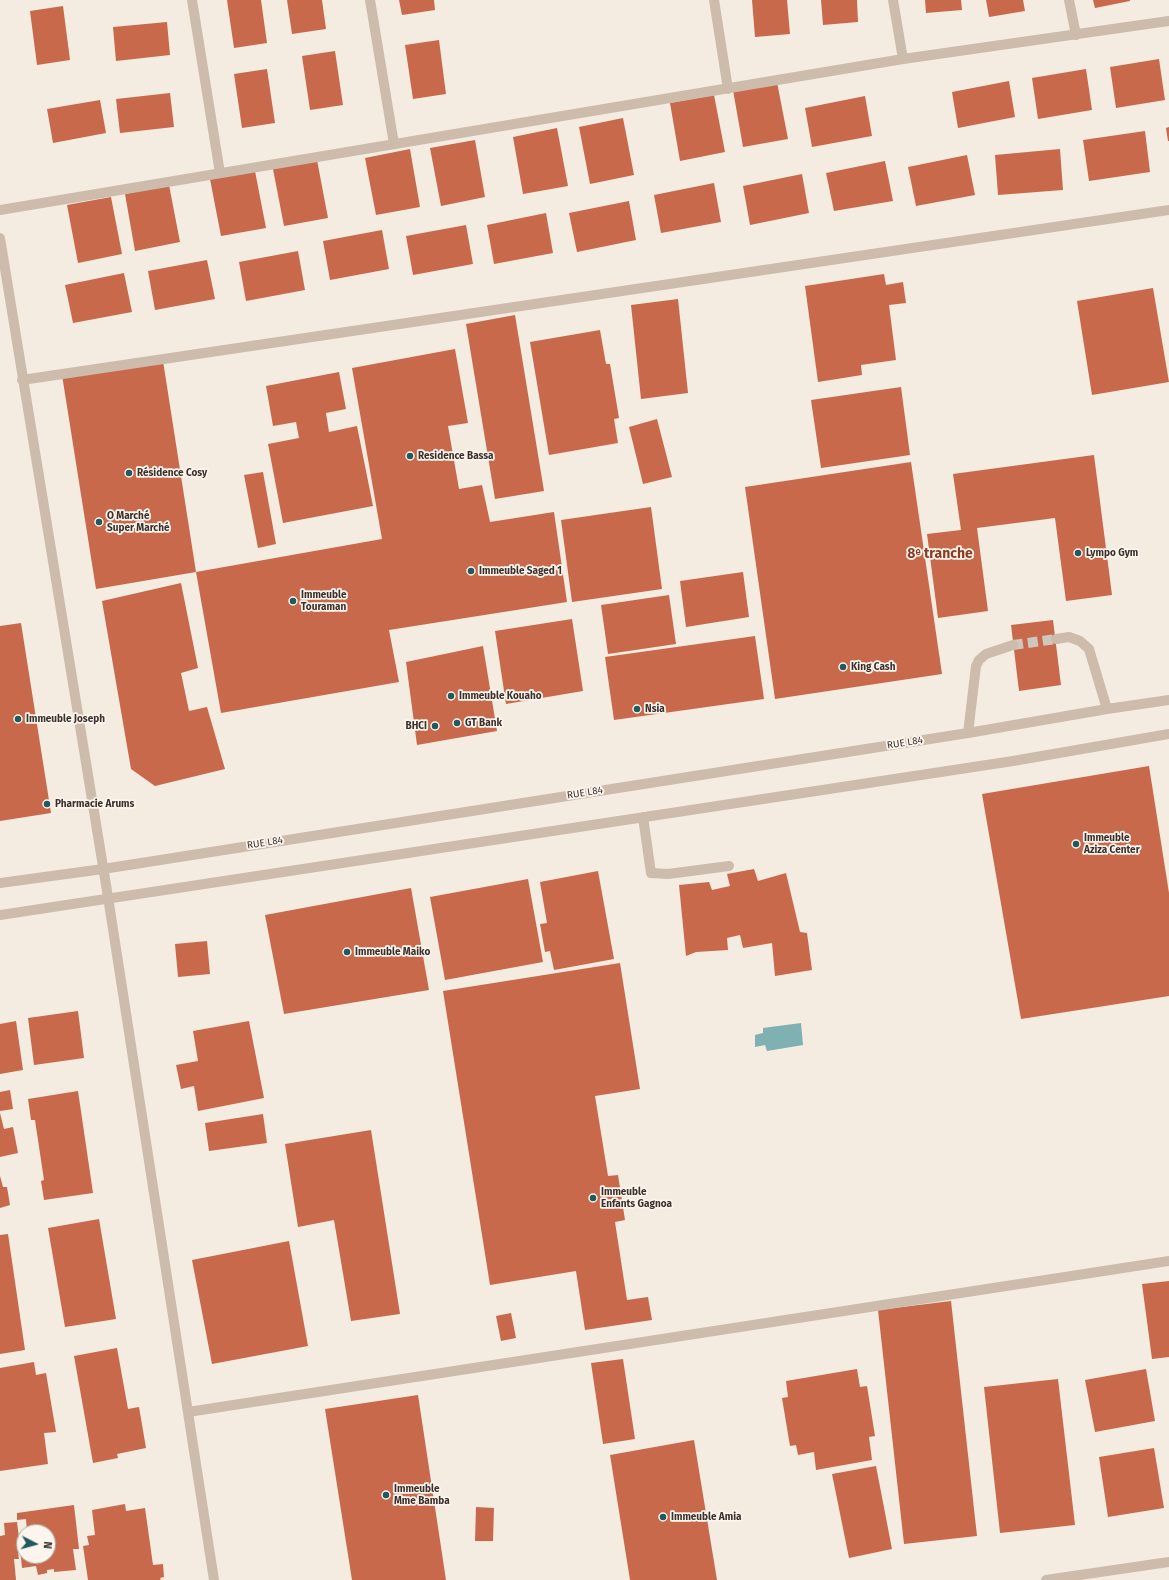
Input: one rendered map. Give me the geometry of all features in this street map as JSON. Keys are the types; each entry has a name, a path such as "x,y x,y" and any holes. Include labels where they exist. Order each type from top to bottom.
{"street":[{"path":"192,0 220,173"},
{"path":"370,0 394,144"},
{"path":"714,0 728,88"},
{"path":"893,0 903,59"},
{"path":"1069,0 1076,35"},
{"path":"0,210 903,59 1169,21"},
{"path":"22,380 1169,210"},
{"path":"0,238 22,380 108,897 214,1580"},
{"path":"1056,639 1069,637 1080,641 1089,649 1107,709"},
{"path":"968,733 976,666 986,654 1012,645"},
{"name":"RUE L84","path":"0,883 103,869 1169,700"},
{"path":"0,915 108,897 1013,761 1169,734"},
{"path":"643,817 651,873 668,874 729,866"},
{"path":"188,1412 1169,1261"},
{"path":"1046,1580 1169,1562"}],"water":[{"path":"801,1023 803,1045 767,1051 765,1045 755,1047 755,1035 763,1033 763,1028"}],"building":[{"path":"227,0 261,0 267,43 234,48"},
{"path":"287,0 322,0 326,29 292,34"},
{"path":"399,0 434,0 435,10 402,15"},
{"path":"752,0 787,0 790,34 755,37"},
{"path":"821,0 857,0 858,22 823,25"},
{"path":"925,0 961,0 962,10 926,13"},
{"path":"986,0 1023,0 1025,11 989,17"},
{"path":"1093,0 1130,0 1130,1 1095,8"},
{"path":"63,6 70,60 37,65 30,11"},
{"path":"167,22 170,55 116,61 113,27"},
{"path":"439,40 446,94 413,99 405,45"},
{"path":"335,51 343,105 310,110 302,56"},
{"path":"1159,59 1165,100 1116,108 1110,67"},
{"path":"267,69 275,123 242,128 234,74"},
{"path":"1086,69 1092,110 1038,119 1032,78"},
{"path":"1009,81 1015,117 958,128 952,92"},
{"path":"777,82 788,139 743,147 733,90"},
{"path":"170,93 174,127 120,133 116,99"},
{"path":"714,95 725,152 680,161 670,103"},
{"path":"865,96 872,136 812,147 805,108"},
{"path":"100,100 106,133 53,143 47,109"},
{"path":"623,118 634,175 590,184 579,127"},
{"path":"1169,127 1169,141 1168,141 1166,128"},
{"path":"557,128 568,186 523,194 513,137"},
{"path":"1145,131 1150,172 1089,181 1083,140"},
{"path":"475,140 485,197 441,206 430,148"},
{"path":"410,149 420,207 376,215 365,158"},
{"path":"1060,149 1063,190 998,195 995,155"},
{"path":"967,155 975,195 916,206 908,167"},
{"path":"317,160 328,218 284,226 273,169"},
{"path":"885,161 893,201 834,211 826,173"},
{"path":"255,171 266,228 221,236 210,179"},
{"path":"802,174 809,213 750,225 743,186"},
{"path":"714,183 721,222 661,233 654,195"},
{"path":"169,185 180,242 135,251 125,194"},
{"path":"111,197 122,254 78,263 67,205"},
{"path":"629,201 636,240 577,252 569,213"},
{"path":"546,213 553,253 494,264 487,225"},
{"path":"466,225 473,264 413,275 406,236"},
{"path":"382,230 389,269 330,280 323,241"},
{"path":"298,251 305,290 246,301 239,262"},
{"path":"207,260 215,299 155,310 148,271"},
{"path":"124,273 132,312 73,323 65,285"},
{"path":"884,274 886,285 903,282 906,303 889,305 896,360 861,365 862,375 818,382 805,286"},
{"path":"1153,288 1169,382 1092,395 1077,301"},
{"path":"678,299 688,393 641,399 631,305"},
{"path":"515,315 544,491 495,499 466,324"},
{"path":"600,330 606,364 610,364 619,418 614,419 618,443 549,455 530,342"},
{"path":"455,349 468,423 448,426 459,489 482,485 490,522 554,512 567,602 389,630 399,682 221,713 196,572 382,539 352,368"},
{"name":"Résidence Cosy","path":"163,361 196,572 96,589 62,375"},
{"path":"339,372 346,409 326,413 329,432 357,426 373,506 283,523 268,444 299,438 296,422 273,426 266,386"},
{"path":"901,387 910,455 821,468 811,400"},
{"path":"657,419 672,477 643,484 629,427"},
{"path":"1094,455 1112,595 1066,601 1055,518 977,528 988,611 938,618 927,534 961,530 953,474"},
{"path":"911,462 942,674 775,699 745,487"},
{"path":"263,472 276,544 258,548 244,475"},
{"path":"651,507 662,589 572,602 561,520"},
{"path":"743,572 749,617 686,627 680,581"},
{"path":"181,583 198,668 181,673 189,711 207,707 225,769 155,786 131,769 102,601"},
{"path":"669,595 676,644 608,654 601,605"},
{"path":"572,619 583,691 506,704 495,631"},
{"path":"1053,620 1061,685 1019,691 1011,625"},
{"name":"Immeuble Joseph","path":"21,623 51,813 0,821 0,626"},
{"path":"755,636 764,699 614,720 605,657"},
{"name":"Immeuble Kouaho","path":"483,646 497,731 417,745 406,662"},
{"name":"Immeuble Aziza Center","path":"1149,766 1169,893 1169,996 1021,1019 982,794"},
{"path":"754,869 758,881 786,873 800,932 807,933 812,970 775,976 772,943 743,948 740,935 727,938 728,950 696,952 686,956 679,885 709,882 712,890 730,886 727,874"},
{"path":"598,871 614,959 554,970 550,951 545,952 540,924 547,923 540,882"},
{"path":"528,879 543,962 445,980 430,897"},
{"name":"Immeuble Maiko","path":"411,888 429,990 284,1014 265,915"},
{"path":"207,941 210,974 178,977 175,944"},
{"path":"620,963 640,1089 595,1096 608,1176 618,1175 625,1220 615,1222 627,1300 648,1297 652,1320 585,1330 576,1271 490,1285 443,991"},
{"path":"78,1011 84,1058 34,1065 28,1018"},
{"path":"16,1021 23,1070 0,1074 0,1024"},
{"path":"249,1021 264,1098 198,1111 194,1086 181,1089 176,1065 198,1061 193,1031"},
{"path":"10,1090 13,1109 0,1111 0,1092"},
{"path":"78,1091 93,1193 44,1200 41,1181 44,1180 35,1120 31,1120 28,1099"},
{"path":"0,1113 4,1129 13,1127 18,1153 0,1157"},
{"path":"263,1114 267,1143 209,1151 205,1123"},
{"path":"371,1130 400,1314 351,1321 334,1220 298,1227 285,1144"},
{"path":"0,1176 3,1187 7,1187 10,1205 0,1208"},
{"path":"99,1219 116,1319 65,1327 48,1228"},
{"path":"8,1234 25,1350 0,1354 0,1235"},
{"path":"289,1241 308,1346 212,1364 192,1260"},
{"path":"1169,1281 1169,1357 1152,1359 1142,1284"},
{"path":"951,1301 977,1536 904,1544 878,1310"},
{"path":"511,1313 516,1338 501,1341 496,1316"},
{"path":"117,1348 128,1409 139,1407 146,1448 117,1454 118,1458 93,1463 74,1356"},
{"path":"623,1359 635,1439 603,1444 591,1363"},
{"path":"34,1362 36,1375 46,1373 56,1432 44,1433 48,1464 0,1471 0,1368"},
{"path":"857,1369 860,1387 867,1386 875,1436 869,1437 872,1460 816,1470 814,1452 798,1455 796,1445 790,1446 782,1398 788,1397 786,1381"},
{"path":"1146,1369 1155,1421 1095,1432 1085,1380"},
{"path":"1058,1379 1075,1525 1000,1533 984,1387"},
{"name":"Immeuble Mme Bamba","path":"418,1395 446,1580 352,1580 325,1409"},
{"name":"Immeuble Amia","path":"694,1440 717,1580 630,1580 610,1455"},
{"path":"1154,1448 1164,1508 1108,1517 1099,1457"},
{"path":"876,1466 892,1549 849,1558 832,1474"},
{"path":"125,1504 126,1511 145,1508 153,1565 163,1564 164,1577 160,1578 161,1580 88,1580 83,1546 89,1545 87,1536 95,1535 92,1510"},
{"path":"74,1505 79,1549 73,1549 76,1570 54,1572 54,1569 47,1570 47,1573 38,1575 36,1566 22,1568 22,1564 56,1564 56,1524 26,1524 26,1519 17,1520 17,1513"},
{"path":"476,1507 494,1508 493,1541 475,1541"},
{"path":"17,1522 16,1559 14,1559 16,1580 0,1580 0,1536 5,1535 4,1523"}],"tunnel":[{"path":"1013,645 1056,639"}],"place":[{"name":"Residence Bassa","path":"410,456"},
{"name":"Résidence Cosy","path":"129,473"},
{"name":"O Marché Super Marché","path":"99,522"},
{"name":"Lympo Gym","path":"1078,553"},
{"name":"Immeuble Saged 1","path":"471,571"},
{"name":"Immeuble Touraman","path":"293,601"},
{"name":"King Cash","path":"843,667"},
{"name":"Immeuble Kouaho","path":"451,696"},
{"name":"Nsia","path":"637,709"},
{"name":"Immeuble Joseph","path":"18,719"},
{"name":"GT Bank","path":"457,723"},
{"name":"BHCI","path":"435,726"},
{"name":"Pharmacie Arums","path":"47,804"},
{"name":"Immeuble Aziza Center","path":"1076,844"},
{"name":"Immeuble Maiko","path":"347,952"},
{"name":"Immeuble Enfants Gagnoa","path":"593,1198"},
{"name":"Immeuble Mme Bamba","path":"386,1495"},
{"name":"Immeuble Amia","path":"663,1517"}],"district":[{"name":"8ᵉ tranche","path":"940,554"}]}
